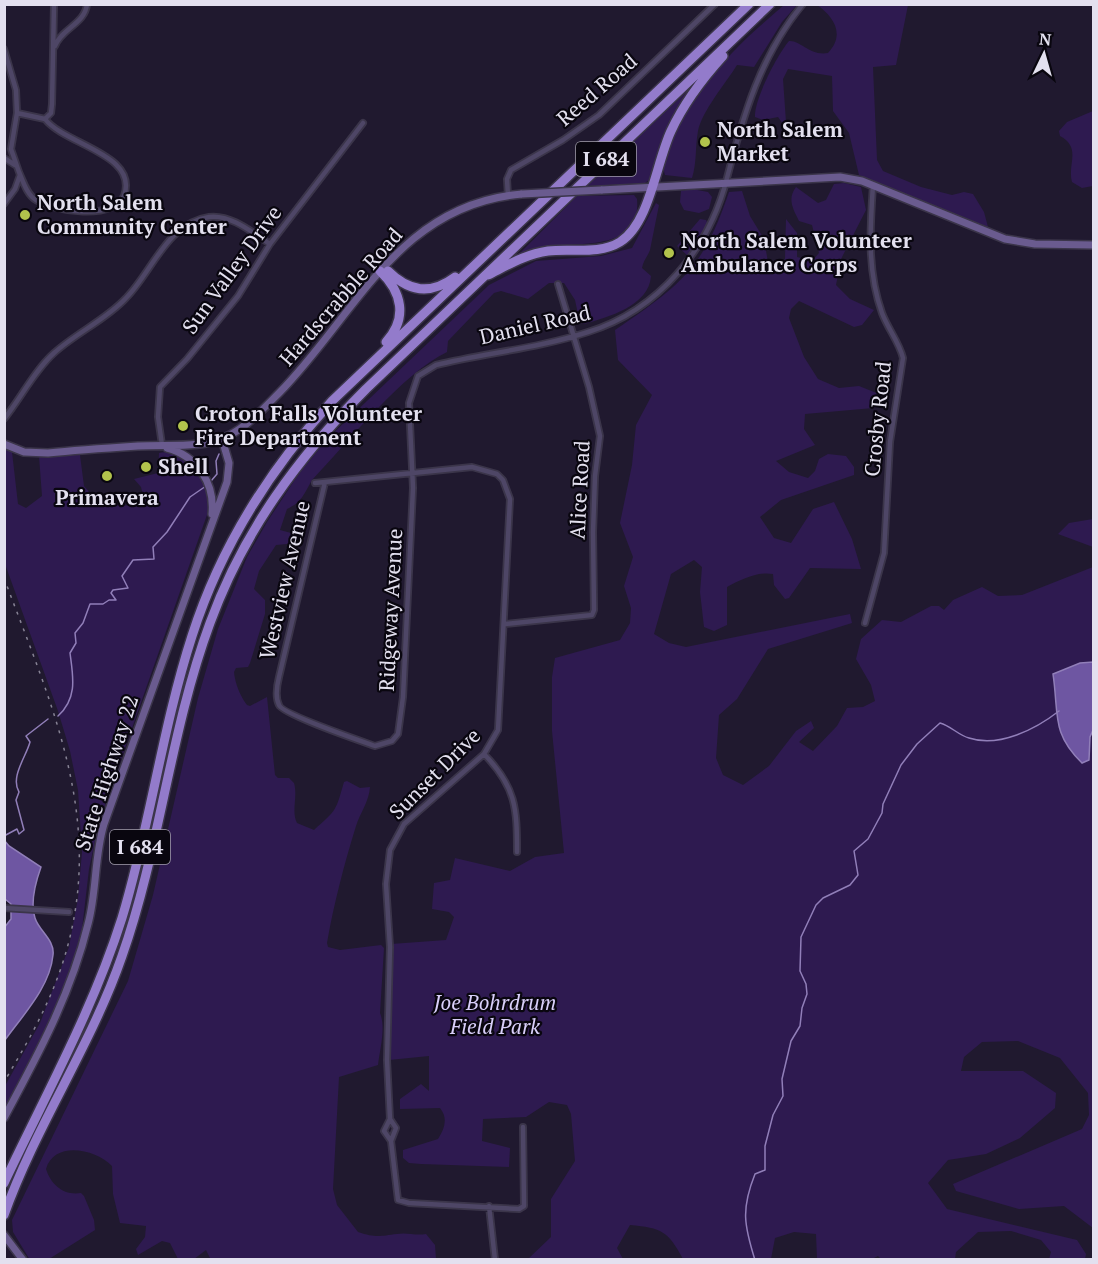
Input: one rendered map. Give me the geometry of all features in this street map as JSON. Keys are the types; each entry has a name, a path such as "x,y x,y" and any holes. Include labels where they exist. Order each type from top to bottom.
{"highway":[{"name":"I 684","path":"4,1183 82,1020 110,954 130,888 187,652 215,576 249,511 280,464 321,413 748,4"},
{"name":"I 684","path":"5,1213 94,1025 121,959 146,876 199,656 234,565 265,511 311,448 366,389 770,4"},
{"path":"478,281 519,259 537,253 614,246 636,227 661,155 678,118 734,38"},
{"path":"382,269 402,284 421,290 442,286 471,269"},
{"path":"364,370 370,358 394,332 400,320 398,296 382,269"}],"main road":[{"name":"Hardscrabble Road","path":"222,439 243,427 290,381 405,243 439,219 468,206 508,196 840,177 873,185 1005,238 1035,244 1094,245"},
{"path":"4,444 24,452 39,453 222,439 229,463 229,475 206,537"},
{"path":"152,445 180,453 197,466 205,477 213,501 206,537"},
{"name":"State Highway 22","path":"4,1118 54,1025 66,994 89,921 95,865 102,829 206,537"},
{"path":"4,1235 23,1260"}],"street":[{"path":"45,119 52,109 54,4"},
{"path":"54,51 62,33 83,17 87,4"},
{"name":"Reed Road","path":"508,196 507,178 511,170 563,141 599,115 715,4"},
{"name":"Daniel Road","path":"411,473 410,396 414,382 423,371 450,362 573,336 603,327 631,312 667,284 689,261 706,234 726,183 757,82 778,38 803,4"},
{"path":"4,49 15,84 17,113 11,149 18,170 35,200 61,208 109,211 118,205 124,196 126,181 118,166 103,154 56,131 45,119 17,113"},
{"name":"Sun Valley Drive","path":"162,445 158,417 160,387 188,359 238,296 270,244 363,123"},
{"path":"4,153 12,140"},
{"path":"4,158 18,170"},
{"path":"4,204 15,189 18,170"},
{"name":"Crosby Road","path":"866,623 884,553 890,442 903,358 900,345 882,313 872,271 870,232 873,185"},
{"path":"4,419 53,354 122,303 160,250 182,230 204,218 216,217 241,225 270,244"},
{"name":"Alice Road","path":"505,624 580,618 592,615 594,610 593,521 600,436 589,387 558,285"},
{"name":"Sunset Drive","path":"315,483 472,467 496,474 508,489 510,514 498,730 484,754 410,817 390,850 386,884 390,948 387,1060 390,1119 384,1131 392,1141 396,1196 404,1202 489,1206"},
{"name":"Ridgeway Avenue","path":"277,685 279,705 282,710 375,746 387,743 398,734 404,697 411,473"},
{"name":"Westview Avenue","path":"277,685 325,482"},
{"path":"484,754 507,780 514,800 517,852"},
{"path":"4,908 69,912"},
{"path":"390,1119 396,1128 392,1141"},
{"path":"495,1260 489,1206 519,1209 524,1206 523,1127"}],"green space":[{"path":"784,5 797,5 782,22 754,67 737,65 704,115 698,131 692,178 665,175 664,163 669,147 677,129 700,93 733,52"},
{"path":"817,5 908,5 896,65 873,67 877,160 883,171 921,187 952,195 964,192 973,194 984,212 988,227 859,175 849,133 833,111 832,76 788,69 783,79 786,122 783,124 778,117 763,120 755,117 758,100 767,78 789,41 821,53 828,53 833,46 837,32 835,26 828,14"},
{"path":"700,79 664,138 650,179 645,183 587,186"},
{"path":"1093,111 1093,186 1082,188 1072,182 1072,151 1067,141 1060,136 1059,131 1067,122"},
{"name":"Joe Bohrdrum Field Park","path":"844,183 861,187 866,210 841,259 836,285 850,299 874,310 862,325 854,327 799,301 791,309 789,318 804,357 818,379 839,388 859,386 879,394 885,407 805,414 804,429 815,445 776,461 789,472 808,478 815,471 819,459 828,454 846,456 854,467 854,475 781,500 760,517 774,538 791,543 813,509 834,502 852,539 861,569 810,568 789,598 785,599 774,585 773,574 755,575 743,579 727,587 727,625 714,631 704,627 700,592 702,567 694,560 671,574 654,634 669,643 686,647 850,614 852,623 768,649 737,699 719,715 716,758 723,775 743,785 769,766 796,731 811,721 814,728 799,742 813,751 837,726 847,708 863,707 875,701 871,685 856,659 861,639 882,620 901,622 931,606 939,606 944,610 953,600 982,587 998,596 1022,595 1093,567 1093,1228 1064,1206 1019,1209 956,1191 953,1184 1082,1129 1089,1115 1088,1093 1060,1058 1018,1041 982,1042 964,1057 961,1071 1023,1071 1056,1093 1055,1108 1020,1138 986,1154 948,1160 928,1183 947,1209 1077,1240 1086,1254 1085,1259 1049,1259 1051,1252 1041,1240 1011,1231 978,1232 956,1252 955,1259 882,1260 878,1256 872,1259 817,1259 816,1234 794,1232 775,1238 771,1259 683,1259 673,1242 663,1233 630,1225 617,1248 623,1259 528,1259 551,1237 551,1199 575,1161 571,1114 567,1105 549,1102 526,1117 483,1119 482,1141 510,1148 509,1167 409,1163 403,1158 403,1150 438,1139 445,1119 440,1108 400,1109 400,1099 421,1084 429,1091 429,1056 389,1060 391,944 446,940 454,917 449,912 432,909 434,883 450,880 455,858 510,871 535,857 564,853 552,731 552,677 555,658 620,640 630,623 631,608 624,586 633,557 620,523 632,465 636,425 652,395 618,360 615,330 657,300 687,273 710,240 729,192 742,191 750,216 764,239 769,268 778,268 785,259 786,219 797,233 797,257 812,261 819,253 812,225 799,221 793,208 791,200 796,187 818,203 826,200 834,184"},
{"path":"692,189 708,192 712,197 709,209 699,213 684,210 680,202 681,191"},
{"path":"634,195 637,199 636,214 632,225 624,233 603,241 559,245 519,254 577,196"},
{"path":"656,203 659,205 650,250 642,268 651,276 649,286 635,303 615,314 584,324 579,319 575,300 564,283 549,283 528,299 501,291 494,293 448,341 447,352 430,362 394,392 312,480 299,500 287,509 280,530 291,533 294,540 287,544 276,545 259,571 254,589 265,600 265,614 248,667 236,668 234,672 238,689 247,705 250,706 267,697 275,775 278,778 289,778 294,783 297,823 314,830 334,810 344,782 347,781 360,788 370,787 347,855 327,943 328,947 340,950 381,945 384,948 380,1013 382,1038 378,1065 339,1077 333,1189 337,1205 358,1232 378,1236 426,1234 435,1245 436,1259 211,1260 206,1250 194,1259 178,1259 170,1243 162,1241 138,1255 136,1249 145,1237 146,1226 120,1223 113,1194 112,1166 96,1155 76,1150 57,1154 50,1160 46,1169 51,1180 59,1188 69,1193 81,1193 84,1196 94,1220 95,1230 49,1259 30,1260 13,1232 12,1220 128,981 153,895 198,698 218,629 247,557 267,522 298,475 328,438 489,285 536,261 601,256 632,248"},
{"path":"700,219 706,220 708,224 688,256 677,246"},
{"path":"5,448 12,452 18,504 26,508 42,496 39,456 80,455 84,486 93,496 120,506 132,505 143,496 141,487 134,479 158,473 159,453 166,452 181,457 199,475 206,488 208,512 99,822 89,869 82,929 65,989 49,1026 5,1109 5,1086 40,1023 69,947 78,898 82,852 78,790 70,751 5,564"},
{"path":"1093,519 1093,547 1058,534 1069,523"}],"shaded area":[{"path":"1093,662 1093,730 1090,737 1089,760 1082,763 1065,742 1061,732 1053,674 1080,663"},
{"path":"4,840 9,846 41,867 34,892 33,906 37,923 53,950 47,978 27,1011 5,1040 4,928 11,919 11,904 5,899"}],"waterway":[{"path":"211,481 217,474 216,461 219,454"},
{"path":"58,716 69,702 73,686 70,653 76,643 75,633 83,623 90,604 103,604 109,600 116,600 111,593 113,590 128,588 122,576 133,560 154,559 153,547 167,532 190,497 206,486"},
{"path":"755,1260 746,1227 746,1207 755,1174 765,1170 765,1146 773,1115 783,1096 782,1079 791,1041 800,1026 802,1008 807,994 806,984 800,971 801,937 816,905 823,898 850,885 858,875 854,851 868,839 882,813 883,804 901,765 917,744 940,723 969,738 992,741 1017,735 1059,711"},
{"path":"4,836 17,829 19,834 24,830 16,800 19,792 17,774 30,742 26,736 48,719"}],"railway":[{"path":"4,578 40,674 69,769 77,817 79,866 74,916 61,968 43,1012 4,1082"}],"place":[{"name":"North Salem Market","path":"705,142"},
{"name":"North Salem Community Center","path":"25,215"},
{"name":"North Salem Volunteer Ambulance Corps","path":"669,253"},
{"name":"Croton Falls Volunteer Fire Department","path":"183,426"},
{"name":"Shell","path":"146,467"},
{"name":"Primavera","path":"107,476"}]}
